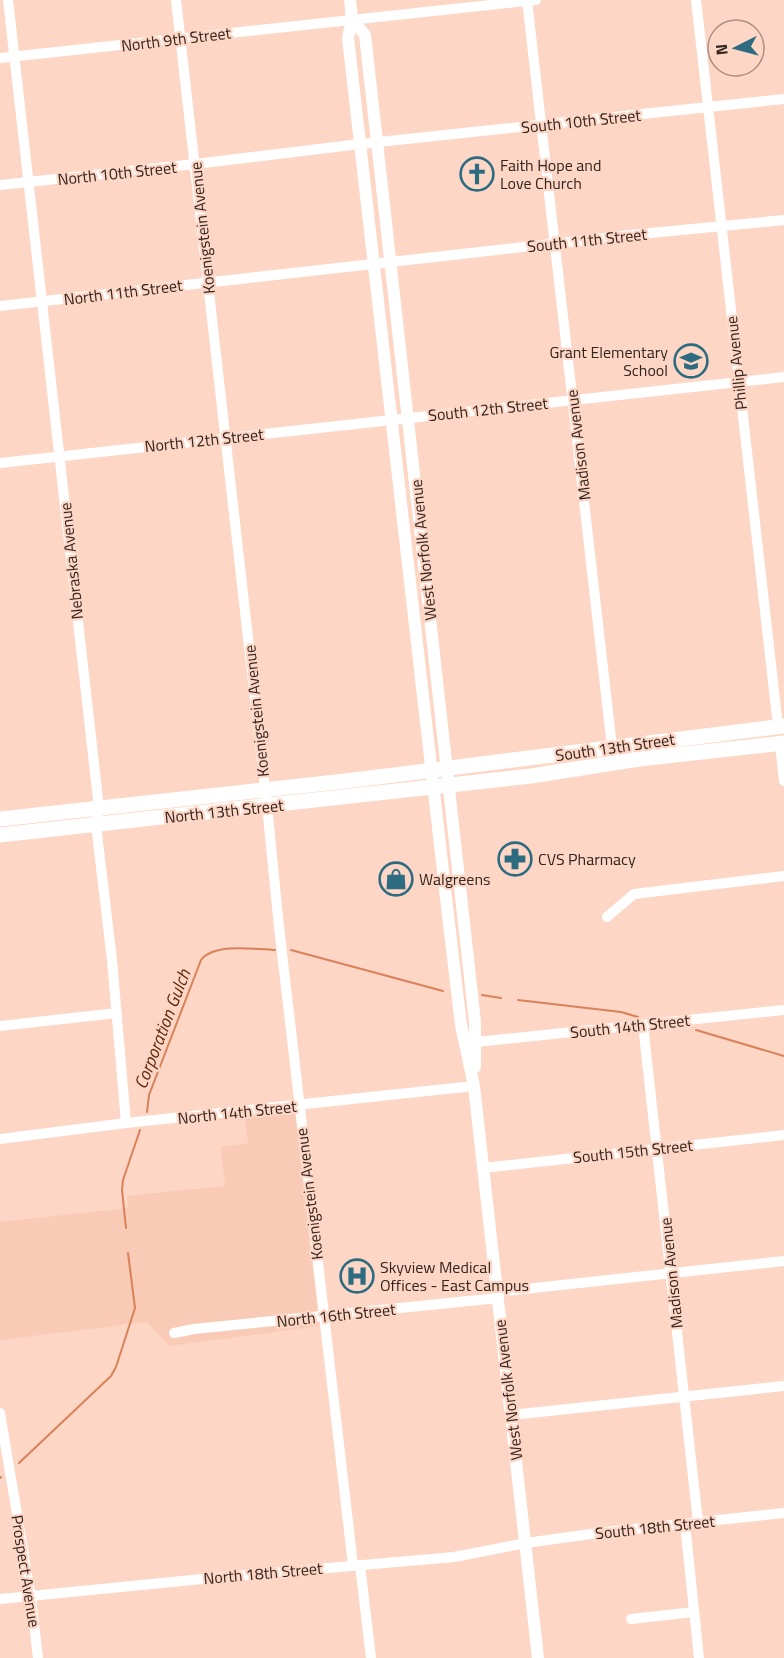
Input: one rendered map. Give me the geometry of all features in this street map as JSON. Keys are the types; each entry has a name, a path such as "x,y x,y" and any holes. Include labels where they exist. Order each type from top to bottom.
{"highway":[{"name":"South 13th Street","path":"439,770 781,726"},
{"name":"South 13th Street","path":"441,786 558,772 639,759 782,743"},
{"name":"North 13th Street","path":"0,819 439,770"},
{"name":"North 13th Street","path":"0,835 441,786"}],"main road":[{"name":"West Norfolk Avenue","path":"350,0 352,19 348,38 392,420 475,1022 474,1086"},
{"name":"West Norfolk Avenue","path":"352,19 364,35 377,142 407,418 439,770"},
{"name":"West Norfolk Avenue","path":"441,786 461,1025 474,1086 538,1658"}],"street":[{"name":"Nebraska Avenue","path":"8,0 99,808 96,825 117,1013 126,1123"},
{"name":"Koenigstein Avenue","path":"176,0 323,1316 356,1565 371,1658"},
{"name":"North 9th Street","path":"0,58 530,0"},
{"name":"Madison Avenue","path":"530,0 541,125 612,747"},
{"name":"Phillip Avenue","path":"696,0 738,382 781,726"},
{"name":"South 10th Street","path":"377,142 784,99"},
{"name":"North 10th Street","path":"0,185 377,142"},
{"name":"South 11th Street","path":"390,261 784,220"},
{"name":"North 11th Street","path":"0,306 390,261"},
{"name":"South 12th Street","path":"407,418 784,377"},
{"name":"North 12th Street","path":"0,463 407,418"},
{"path":"782,743 784,781"},
{"path":"607,917 634,894 784,876"},
{"name":"South 14th Street","path":"476,1042 784,1010"},
{"path":"0,1026 117,1013"},
{"name":"Madison Avenue","path":"643,1025 698,1522"},
{"name":"North 14th Street","path":"0,1139 126,1123 474,1086"},
{"name":"South 15th Street","path":"483,1168 784,1135"},
{"name":"North 16th Street","path":"174,1333 784,1261"},
{"path":"511,1415 784,1386"},
{"name":"Prospect Avenue","path":"0,1413 1,1430 31,1597 38,1658"},
{"name":"South 18th Street","path":"526,1543 605,1532 784,1513"},
{"path":"685,1524 699,1658"},
{"name":"North 18th Street","path":"0,1599 202,1578 454,1557 526,1543"},
{"path":"631,1619 694,1612"}],"shaded area":[{"path":"295,1111 319,1326 169,1346 147,1322 0,1340 0,1222 128,1208 127,1196 225,1186 221,1147 248,1143 245,1117"}],"waterway":[{"name":"Corporation Gulch","path":"147,1112 149,1095 201,960 215,951 225,949 275,950"},
{"name":"Corporation Gulch","path":"291,950 443,991"},
{"name":"Corporation Gulch","path":"482,995 501,998"},
{"name":"Corporation Gulch","path":"518,1000 621,1012 638,1017"},
{"name":"Corporation Gulch","path":"696,1030 784,1056"},
{"name":"Corporation Gulch","path":"126,1228 123,1180 140,1130"},
{"name":"Corporation Gulch","path":"19,1463 111,1376 116,1367 135,1308 128,1253"}],"place":[{"name":"Faith Hope and Love Church","path":"477,174"},
{"name":"Grant Elementary School","path":"691,361"},
{"name":"CVS Pharmacy","path":"515,859"},
{"name":"Walgreens","path":"396,879"},
{"name":"Skyview Medical Offices - East Campus","path":"357,1276"}]}
